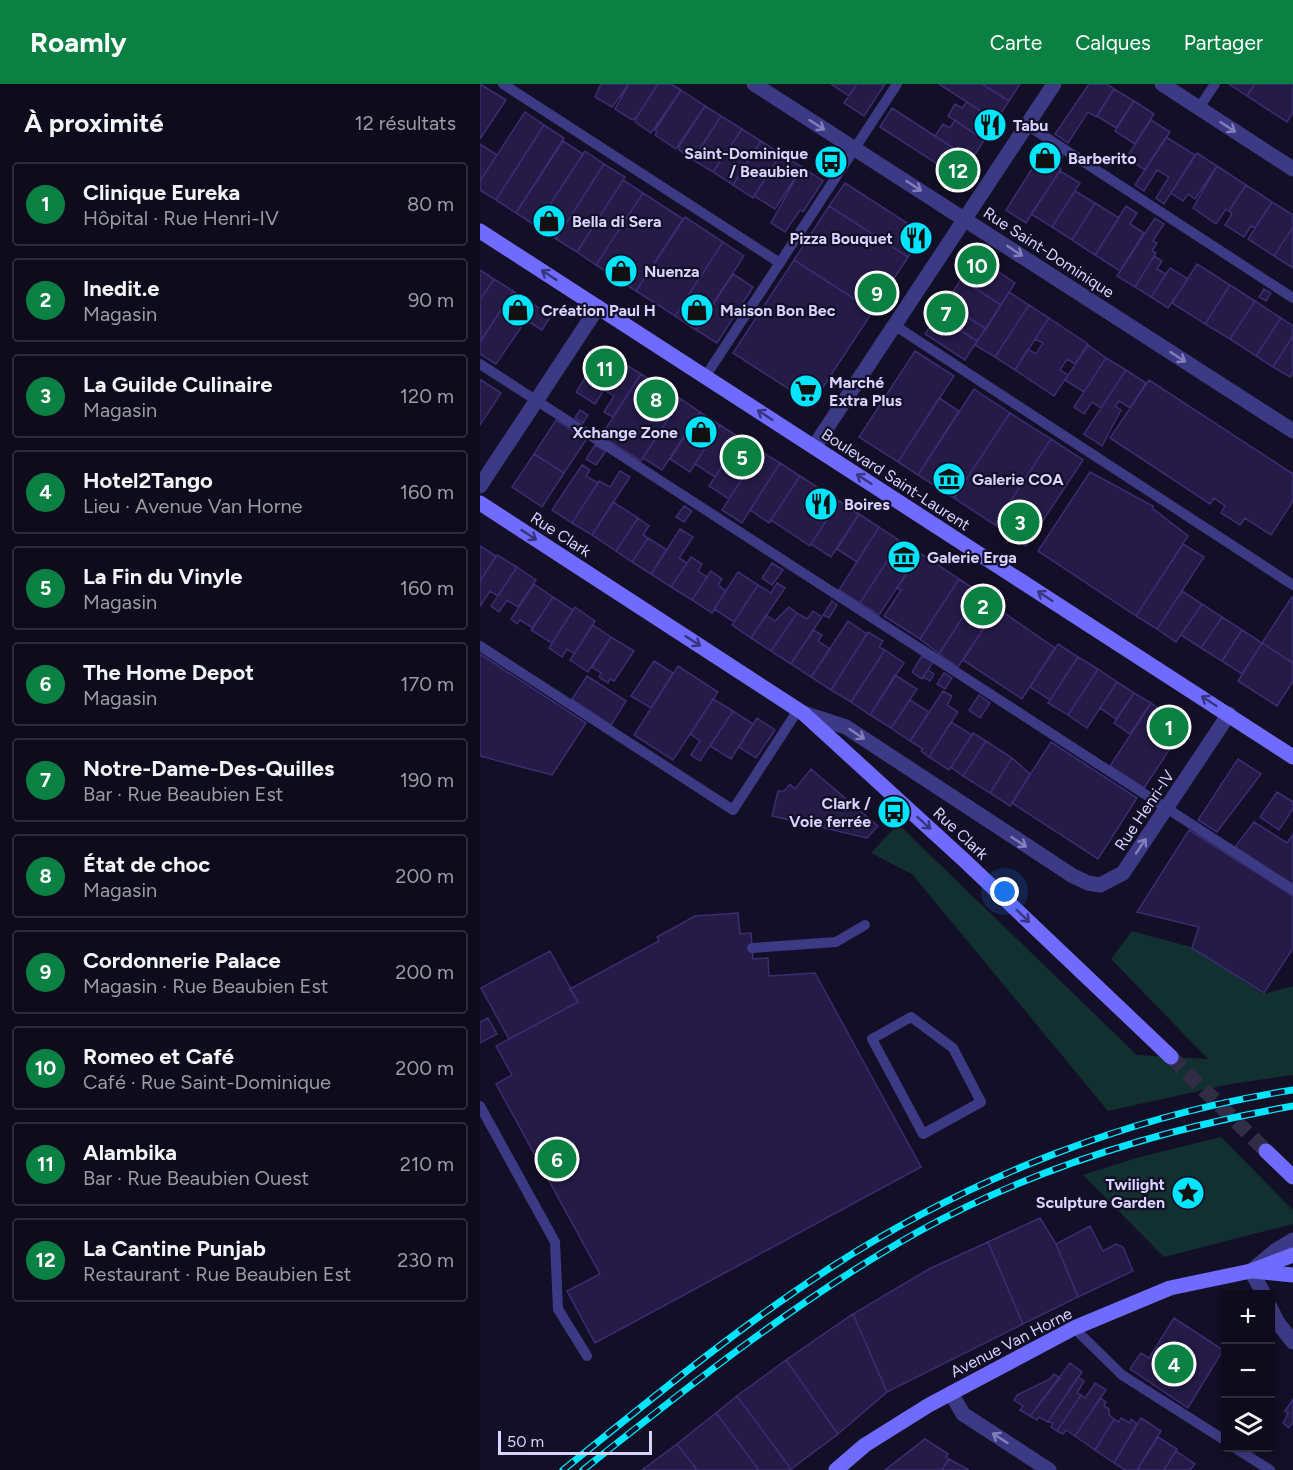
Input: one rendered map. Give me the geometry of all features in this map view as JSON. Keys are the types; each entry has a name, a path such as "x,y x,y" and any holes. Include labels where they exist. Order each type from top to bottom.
{"main road":[{"name":"Boulevard Saint-Laurent","path":"480,231 1293,757"},
{"name":"Rue Clark","path":"480,503 801,712 966,861 1171,1057"},
{"path":"1266,1151 1293,1177"},
{"path":"1251,1271 1293,1255"},
{"path":"1251,1271 1293,1275"},
{"name":"Avenue Van Horne","path":"837,1470 865,1445 951,1393 1074,1328 1170,1288 1251,1271"}],"street":[{"name":"Rue Saint-Dominique","path":"754,84 1293,431"},
{"path":"814,447 1054,84"},
{"path":"1162,84 1293,169"},
{"path":"480,486 598,307"},
{"name":"Rue Clark","path":"801,712 846,727 1049,861 1088,884 1100,885"},
{"name":"Rue Henri-IV","path":"1100,885 1123,873 1229,714"},
{"path":"1262,1290 1251,1271 1275,1251 1293,1240"},
{"path":"1275,1317 1293,1342"},
{"path":"951,1393 963,1414 1049,1470"}],"lane":[{"path":"503,84 780,263"},
{"path":"705,377 897,84"},
{"path":"1199,108 1215,84"},
{"path":"1027,125 1293,298"},
{"path":"894,325 1293,585"},
{"path":"480,364 1293,890"},
{"path":"480,646 733,810 801,712"},
{"path":"752,948 836,942 865,925"},
{"path":"911,1017 953,1048 981,1102 923,1134 873,1039 911,1017"},
{"path":"480,1106 555,1242 558,1309 587,1356"},
{"path":"1074,1328 1122,1375 1221,1439"},
{"path":"1241,1452 1270,1470"}],"green space":[{"path":"898,824 1137,1055 1208,1059 1111,959 1132,931 1191,947 1263,994 1293,986 1293,1075 1231,1084 1108,1111 912,874 871,853"},
{"name":"Twilight Sculpture Garden","path":"1221,1137 1293,1210 1293,1224 1164,1257 1083,1175 1136,1158"}],"building":[{"path":"480,84 506,100 480,139"},
{"path":"601,84 629,84 612,107 595,97"},
{"path":"629,84 658,84 636,118 632,120 615,109"},
{"path":"658,84 671,84 681,90 651,133 635,122"},
{"path":"831,84 857,84 849,96"},
{"path":"857,84 885,84 864,116 844,103"},
{"path":"939,84 982,84 1009,101 996,121"},
{"path":"982,84 1020,84 1009,101"},
{"path":"1089,84 1107,84 1114,89 1096,117 1088,112 1068,143 1055,134"},
{"path":"1229,84 1255,84 1247,96"},
{"path":"1255,84 1293,84 1293,113 1287,122 1247,96"},
{"path":"1114,89 1134,101 1116,128 1097,116"},
{"path":"681,90 705,106 676,149 655,135 657,131 655,130"},
{"path":"1134,101 1154,114 1135,144 1115,131"},
{"path":"967,102 996,121 984,140 948,116 955,104 962,108"},
{"path":"705,106 721,116 692,158 679,150 679,146"},
{"path":"892,108 972,160 959,178 880,127"},
{"path":"525,112 544,125 496,200 480,190 480,181"},
{"path":"721,116 742,129 713,172 693,160"},
{"path":"955,120 984,140 972,160 935,136 943,124 950,128"},
{"path":"1151,120 1170,132 1145,170 1126,158"},
{"path":"544,125 564,138 516,213 496,200"},
{"path":"742,129 761,141 733,185 713,172"},
{"path":"1166,137 1195,155 1164,204 1156,198 1169,177 1157,170 1144,191 1135,185"},
{"path":"563,141 583,154 536,226 516,213"},
{"path":"761,141 781,154 753,198 733,185"},
{"path":"480,144 497,155 480,181"},
{"path":"1047,145 1063,156 1057,166 1061,169 1026,223 1006,210"},
{"path":"585,151 604,164 556,239 536,226"},
{"path":"1197,153 1217,166 1195,199 1188,194 1183,201 1171,193"},
{"path":"781,154 802,167 775,209 754,196"},
{"path":"604,164 625,177 577,252 556,239"},
{"path":"1217,166 1246,185 1229,211 1226,209 1216,224 1193,208"},
{"path":"802,167 823,181 803,212 800,210 785,232 771,223"},
{"path":"1060,171 1080,183 1052,227 1031,214"},
{"path":"623,180 643,193 596,265 577,252"},
{"path":"845,183 924,234 908,257 829,206"},
{"path":"1246,185 1272,202 1255,228 1251,226 1244,237 1225,225 1232,214 1229,211"},
{"path":"1075,191 1095,203 1072,240 1052,227"},
{"path":"643,193 683,219 636,291 596,265"},
{"path":"1272,202 1293,215 1293,227 1274,256 1248,239"},
{"path":"1095,203 1119,218 1095,255 1072,240"},
{"path":"829,206 908,257 873,311 794,260"},
{"path":"1126,206 1137,213 1130,224 1144,233 1120,271 1095,255"},
{"path":"685,217 723,242 675,316 636,291"},
{"path":"1155,218 1164,224 1153,241 1157,243 1152,251 1156,253 1135,287 1117,276"},
{"path":"1293,227 1293,268 1274,256"},
{"path":"723,242 744,256 696,330 675,316"},
{"path":"1154,256 1162,261 1157,269 1166,274 1151,297 1135,287"},
{"path":"980,259 1015,283 1001,305 961,279 974,260"},
{"path":"794,260 873,311 812,404 733,353"},
{"path":"1197,264 1230,285 1205,324 1172,303"},
{"path":"1170,268 1188,279 1168,308 1151,297"},
{"path":"480,270 494,279 480,300"},
{"path":"733,274 753,287 717,343 696,330"},
{"path":"494,279 513,291 481,341 480,300"},
{"path":"961,279 1001,305 986,329 946,303"},
{"path":"1230,285 1255,301 1230,339 1205,324"},
{"path":"1264,289 1271,293 1266,301 1259,297"},
{"path":"513,291 551,316 542,330 526,320 496,364 480,354 480,342"},
{"path":"1009,292 1029,305 995,357 975,345"},
{"path":"1255,301 1281,318 1256,356 1230,339"},
{"path":"946,303 986,329 977,341 937,316"},
{"path":"1029,305 1049,318 1015,370 995,357"},
{"path":"937,316 977,341 965,360 925,334"},
{"path":"1049,318 1088,344 1075,364 1067,359 1060,370 1068,375 1054,396 1015,370 1028,349 1036,354 1043,343 1035,339"},
{"path":"1281,318 1293,326 1293,336 1273,367 1256,356"},
{"path":"1293,336 1293,373 1290,377 1273,367"},
{"path":"1088,345 1106,358 1084,392 1065,380"},
{"path":"607,351 622,362 595,404 576,392 601,353"},
{"path":"915,351 954,376 898,462 859,437"},
{"path":"1106,358 1126,370 1101,408 1092,402 1084,414 1074,407"},
{"path":"622,362 641,374 613,417 604,412 614,396 604,390"},
{"path":"1126,370 1146,383 1130,408 1119,401 1115,406 1121,410 1102,446 1084,434"},
{"path":"641,374 681,399 641,461 601,436"},
{"path":"481,380 501,393 480,425 480,382"},
{"path":"1149,380 1293,474 1293,501 1271,535 1245,518 1240,525 1221,513 1225,506 1214,498 1210,504 1110,438"},
{"path":"974,389 1010,413 954,498 918,475"},
{"path":"939,398 959,411 918,475 898,462"},
{"path":"681,399 700,412 662,470 643,458"},
{"path":"580,410 588,415 583,423 575,418"},
{"path":"700,412 720,425 690,472 670,459"},
{"path":"1010,413 1051,439 995,525 954,498"},
{"path":"556,420 586,440 564,473 534,454"},
{"path":"720,425 740,438 715,477 695,464"},
{"path":"740,438 760,451 729,499 709,486"},
{"path":"1051,439 1083,460 1026,546 995,525"},
{"path":"595,445 606,451 596,465 586,459"},
{"path":"760,451 780,463 742,523 722,510"},
{"path":"534,454 564,473 542,507 512,487"},
{"path":"780,463 800,476 769,523 750,510"},
{"path":"582,465 590,470 586,476 598,483 572,523 552,510"},
{"path":"620,471 630,477 592,535 572,523 599,481 610,487"},
{"path":"1090,472 1153,506 1152,508 1188,536 1136,616 1038,551"},
{"path":"800,476 839,501 810,546 771,520"},
{"path":"839,501 859,514 831,557 811,544"},
{"path":"613,502 638,518 616,551 592,535"},
{"path":"684,506 692,511 684,522 676,517"},
{"path":"859,514 879,527 857,562 837,549"},
{"path":"638,518 649,526 643,535 648,538 632,562 616,551"},
{"path":"879,527 900,541 860,603 839,590"},
{"path":"680,529 693,537 679,558 687,563 671,587 651,574"},
{"path":"648,538 667,550 651,574 632,562"},
{"path":"900,541 920,553 879,615 860,603"},
{"path":"1183,544 1204,557 1157,629 1136,616"},
{"path":"480,546 496,556 480,581"},
{"path":"920,553 959,579 920,639 884,616 901,590 897,588"},
{"path":"497,555 517,567 498,596 490,591 480,606 480,581"},
{"path":"691,557 702,564 698,571 707,577 692,600 671,587"},
{"path":"772,563 783,570 772,585 762,578"},
{"path":"517,567 536,580 518,607 507,600 499,612 491,606"},
{"path":"711,571 722,579 718,585 726,591 712,613 692,600"},
{"path":"738,572 758,585 734,622 714,609"},
{"path":"959,579 979,592 939,654 920,639"},
{"path":"777,583 785,588 751,638 732,625 758,585 771,593"},
{"path":"534,584 553,597 533,628 520,620 517,624 511,619"},
{"path":"1182,591 1202,604 1176,642 1157,629"},
{"path":"979,592 999,605 958,667 939,654"},
{"path":"553,597 573,610 552,643 531,630"},
{"path":"1293,598 1293,663 1262,643"},
{"path":"832,601 837,605 829,618 823,615"},
{"path":"1202,604 1222,617 1201,648 1181,635"},
{"path":"575,607 595,621 574,654 567,649 562,657 549,648"},
{"path":"789,607 797,613 771,651 751,638 766,615 775,621"},
{"path":"997,608 1055,648 1022,699 963,660"},
{"path":"813,611 822,617 791,664 771,651 797,613 807,619"},
{"path":"1222,617 1242,630 1222,661 1201,648"},
{"path":"848,621 867,634 831,690 811,677"},
{"path":"593,625 611,637 588,672 570,660"},
{"path":"813,630 822,635 818,641 830,649 811,677 791,664"},
{"path":"1242,630 1262,643 1242,674 1222,661"},
{"path":"868,632 883,641 879,647 885,650 851,702 831,690"},
{"path":"611,637 634,651 614,681 610,679 608,683 599,677 601,673 592,667"},
{"path":"1262,643 1293,663 1293,681 1277,706 1238,681"},
{"path":"1058,644 1078,657 1050,700 1030,687"},
{"path":"885,650 904,663 870,715 851,702"},
{"path":"480,654 586,723 552,775 480,756"},
{"path":"922,656 933,662 922,679 912,672"},
{"path":"1078,657 1098,669 1068,715 1048,703"},
{"path":"654,661 673,673 651,708 631,696"},
{"path":"678,666 718,692 673,760 634,735"},
{"path":"1098,669 1117,682 1087,728 1068,715"},
{"path":"928,670 934,674 930,681 923,677"},
{"path":"944,673 952,678 945,689 937,684"},
{"path":"895,675 917,689 891,728 870,715"},
{"path":"587,676 626,701 611,725 572,699"},
{"path":"1117,682 1134,693 1116,719 1100,708"},
{"path":"943,691 952,696 947,705 958,712 929,757 921,751 923,749 910,741"},
{"path":"1134,693 1151,703 1130,734 1114,723"},
{"path":"979,695 990,703 980,718 969,710"},
{"path":"713,699 733,711 700,761 691,755 700,741 690,734"},
{"path":"910,700 929,712 910,741 891,728"},
{"path":"1151,703 1185,726 1144,788 1110,766"},
{"path":"733,711 753,724 731,759 710,746"},
{"path":"757,718 775,730 756,758 739,747"},
{"path":"951,722 972,735 949,770 929,757"},
{"path":"973,733 986,741 963,776 951,767"},
{"path":"986,741 1012,758 990,793 963,776"},
{"path":"1051,742 1137,798 1098,859 1012,803"},
{"path":"1012,758 1030,774 1010,806 990,793"},
{"path":"1238,759 1261,774 1217,832 1198,820"},
{"path":"811,769 878,826 867,838 772,816 778,791 784,791 790,784 795,789"},
{"path":"1277,792 1293,802 1293,809 1279,830 1260,817"},
{"path":"1254,822 1287,843 1293,834 1293,885 1235,847"},
{"path":"1189,830 1293,896 1293,948 1264,993 1192,948 1199,927 1137,912"},
{"path":"738,913 740,934 751,933 753,959 768,958 769,976 815,973 921,1167 595,1343 567,1291 600,1274 496,1084 512,1075 496,1046 578,1002 570,989 659,941 657,937 695,916"},
{"path":"550,951 578,1002 509,1039 481,988"},
{"path":"488,1018 497,1034 480,1043 480,1022"},
{"path":"1040,1218 1056,1244 1078,1297 1023,1324 988,1242"},
{"path":"1090,1226 1103,1251 1116,1244 1123,1247 1133,1271 1078,1297 1056,1244"},
{"path":"988,1242 1023,1324 887,1392 853,1314 929,1269"},
{"path":"853,1314 887,1392 838,1434 786,1360"},
{"path":"1174,1318 1221,1349 1221,1353 1188,1408 1130,1369 1141,1353 1149,1358"},
{"path":"786,1360 838,1434 791,1469 737,1396"},
{"path":"1070,1363 1082,1372 1048,1422 1039,1417 1037,1420 1030,1416"},
{"path":"1054,1374 1060,1378 1030,1416 1020,1410 1023,1406 1014,1400 1017,1395 1050,1379"},
{"path":"1078,1377 1084,1381 1077,1393 1081,1395 1057,1431 1051,1427 1053,1423 1048,1422"},
{"path":"1095,1383 1106,1390 1075,1436 1066,1430 1063,1434 1057,1431 1081,1395 1085,1398"},
{"path":"737,1396 791,1469 759,1470 716,1413"},
{"path":"1100,1398 1106,1402 1104,1406 1109,1409 1109,1415 1114,1419 1095,1450 1075,1436"},
{"path":"1293,1399 1293,1422 1289,1428 1283,1423 1288,1413 1285,1411"},
{"path":"716,1413 759,1470 697,1470 677,1444"},
{"path":"1121,1418 1130,1423 1131,1419 1137,1424 1114,1463 1095,1450 1114,1419 1119,1422"},
{"path":"1141,1418 1161,1431 1137,1470 1125,1470 1114,1463"},
{"path":"1158,1437 1177,1449 1164,1470 1137,1470"},
{"path":"925,1439 948,1454 946,1457 949,1459 942,1470 885,1470"},
{"path":"677,1444 697,1470 642,1470"},
{"path":"1176,1451 1195,1464 1190,1470 1164,1470"},
{"path":"949,1459 969,1470 942,1470"}],"tunnel":[{"path":"1171,1057 1266,1151"}],"railway":[{"path":"563,1470 694,1365 795,1291 883,1236 938,1206 1052,1155 1112,1134 1232,1101 1293,1090"},
{"path":"583,1470 704,1375 829,1286 916,1233 960,1210 1052,1170 1147,1139 1195,1126 1293,1106"}],"place":[{"name":"Tabu","path":"990,125"},
{"name":"Barberito","path":"1045,158"},
{"name":"Saint-Dominique / Beaubien","path":"831,162"},
{"name":"La Cantine Punjab","path":"958,170"},
{"name":"Bella di Sera","path":"549,221"},
{"name":"Pizza Bouquet","path":"916,238"},
{"name":"Romeo et Café","path":"977,265"},
{"name":"Nuenza","path":"621,271"},
{"name":"Cordonnerie Palace","path":"877,293"},
{"name":"Création Paul H","path":"518,310"},
{"name":"Maison Bon Bec","path":"697,310"},
{"name":"Notre-Dame-Des-Quilles","path":"946,313"},
{"name":"Alambika","path":"605,368"},
{"name":"Marché Extra Plus","path":"806,391"},
{"name":"État de choc","path":"656,399"},
{"name":"Xchange Zone","path":"701,432"},
{"name":"La Fin du Vinyle","path":"742,457"},
{"name":"Galerie COA","path":"949,479"},
{"name":"Boires","path":"821,504"},
{"name":"La Guilde Culinaire","path":"1020,522"},
{"name":"Galerie Erga","path":"904,557"},
{"name":"Inedit.e","path":"983,606"},
{"name":"Clinique Eureka","path":"1169,727"},
{"name":"Clark / Voie ferrée","path":"894,812"},
{"name":"The Home Depot","path":"557,1159"},
{"name":"Twilight Sculpture Garden","path":"1188,1193"},
{"name":"Hotel2Tango","path":"1174,1364"}]}
